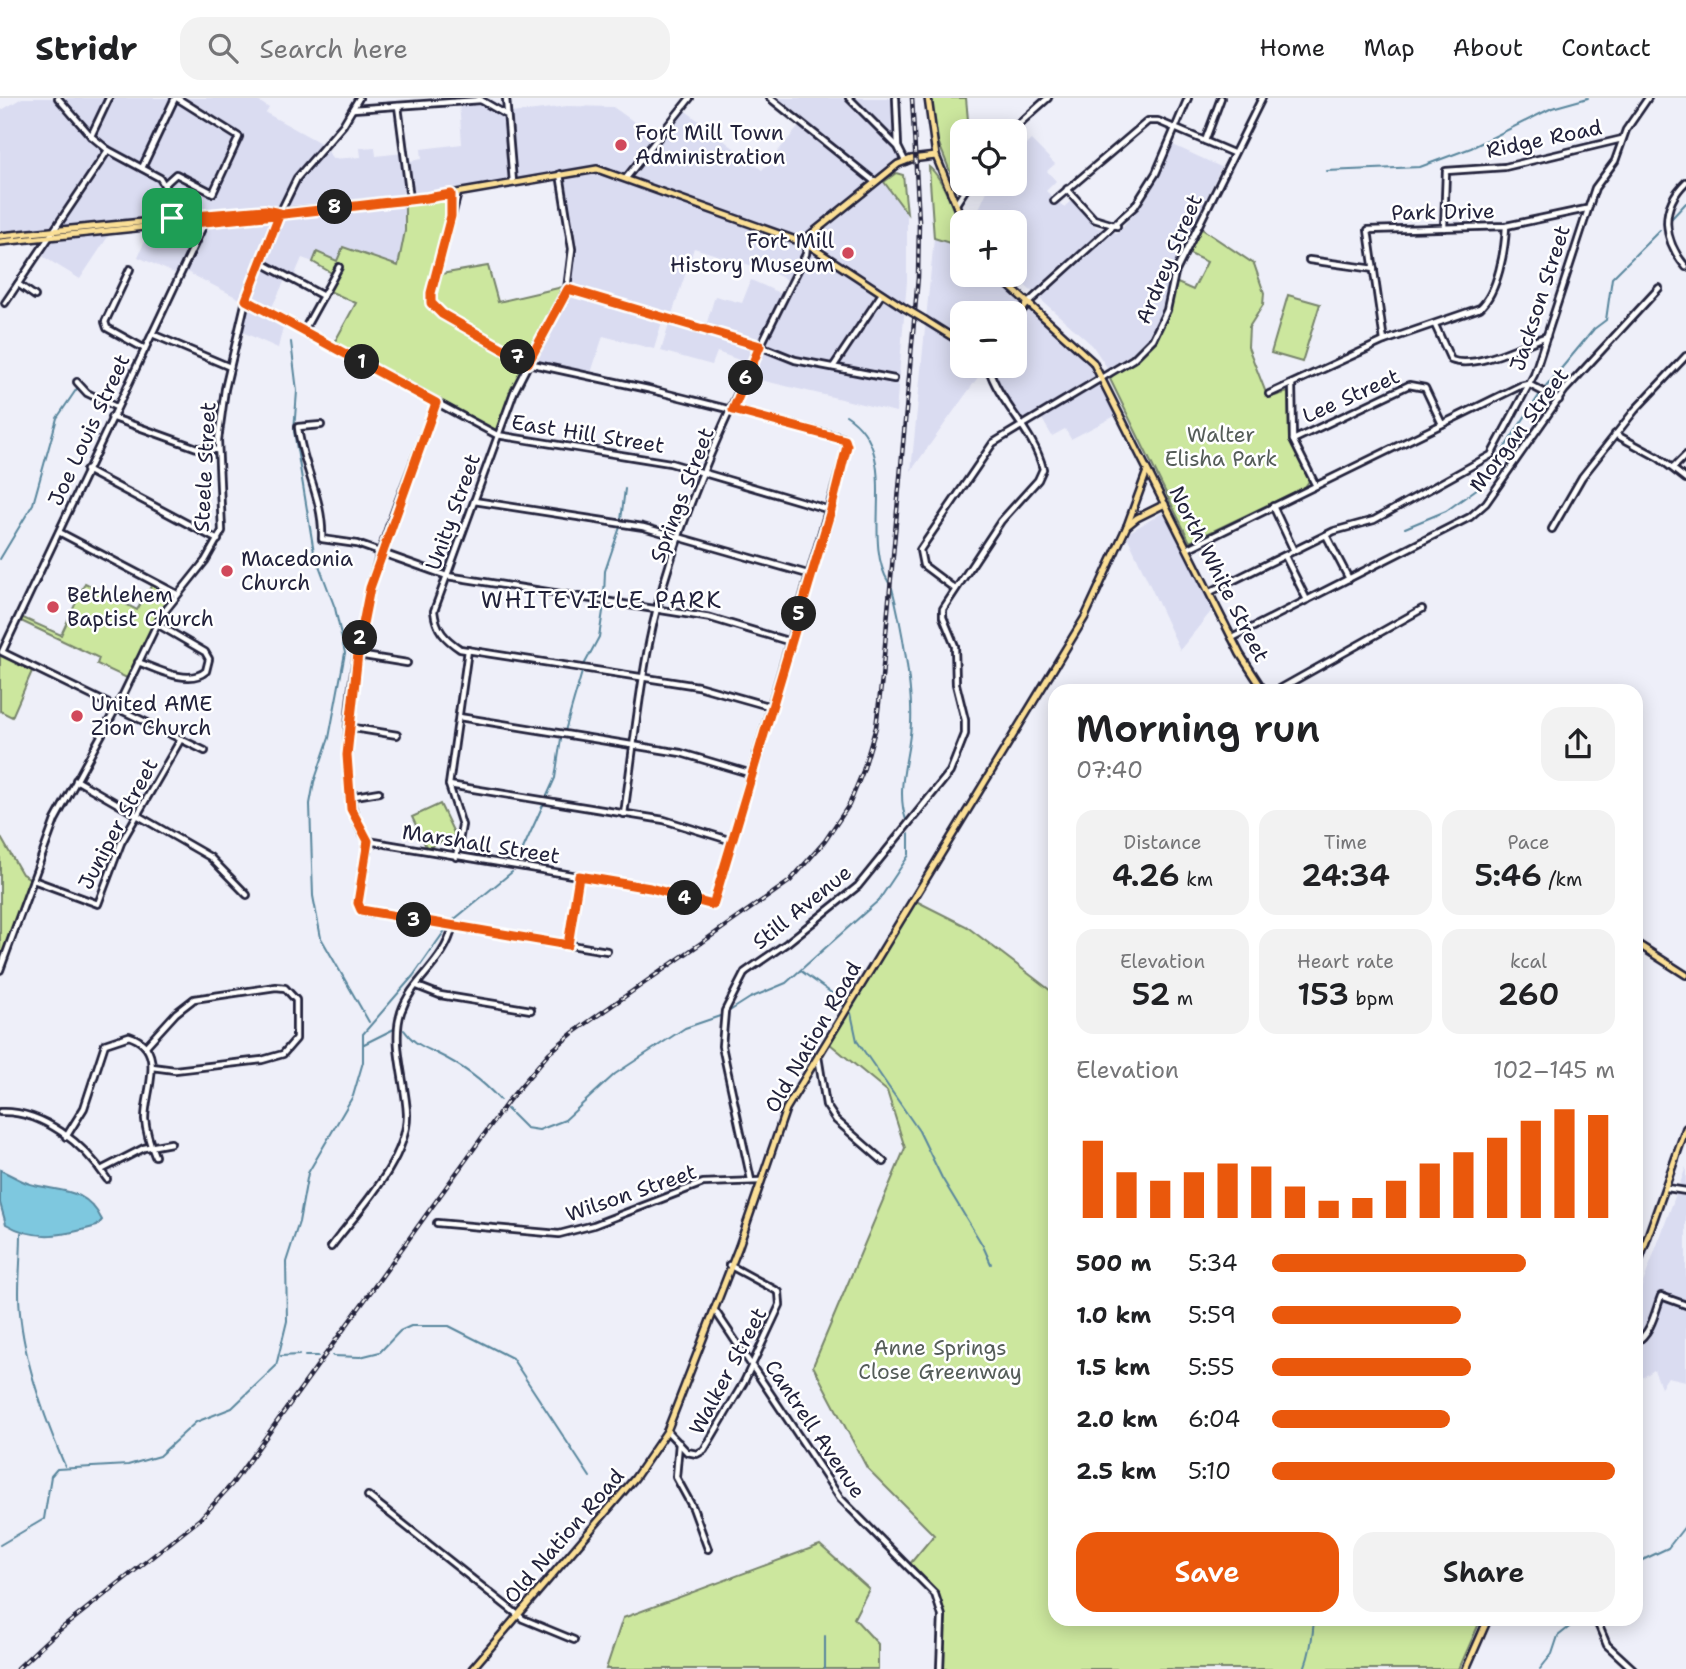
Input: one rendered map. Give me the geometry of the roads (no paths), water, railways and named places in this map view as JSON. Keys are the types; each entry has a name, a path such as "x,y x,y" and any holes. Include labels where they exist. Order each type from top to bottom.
{"main road":[{"path":"928,98 936,156 959,210"},
{"path":"807,244 810,235 874,182 905,161 936,156"},
{"path":"172,222 205,222 410,200 597,169 807,244 881,295 950,335"},
{"path":"0,242 265,210 280,213"},
{"path":"0,236 55,234"},
{"name":"North White Street","path":"1010,287 1081,348 1103,376 1232,638 1260,684"},
{"name":"Old Nation Road","path":"474,1668 635,1478 667,1431 729,1265 739,1245 786,1109 1085,617 1147,478 1147,467"},
{"path":"1127,526 1165,504"},
{"path":"1643,947 1686,975"},
{"path":"1643,1251 1686,1128"},
{"path":"1466,1669 1485,1626"}],"street":[{"path":"58,98 91,136 108,150 165,184 172,222"},
{"path":"91,136 109,98"},
{"path":"142,168 176,98 239,137 213,193 176,174 165,184"},
{"name":"Steele Street","path":"0,970 55,820 117,706 157,624 218,540 222,516 217,450 230,367 246,300 280,213 298,178 343,125 359,98"},
{"path":"506,98 505,114 513,182"},
{"path":"626,178 690,98"},
{"path":"769,98 874,182"},
{"path":"849,98 898,147 905,161"},
{"path":"896,98 898,147"},
{"path":"1024,119 1048,98"},
{"path":"1028,303 1117,226 1147,188 1188,98"},
{"path":"1206,141 1221,98"},
{"name":"Ardrey Street","path":"955,589 923,565 919,552 993,443 1133,359 1156,333 1167,310 1175,273 1262,98"},
{"name":"Jackson Street","path":"1210,592 1326,535 1374,520 1491,455 1528,384 1548,335 1595,188 1615,161 1622,139 1648,98"},
{"path":"353,109 480,99 505,114"},
{"path":"398,106 410,200"},
{"path":"1054,201 1140,125 1158,121 1233,153"},
{"name":"Ridge Road","path":"1444,228 1446,171 1504,167 1622,139"},
{"path":"5,303 55,234 108,150"},
{"name":"Unity Street","path":"468,650 447,640 435,621 434,611 497,435 528,363 568,289 572,249 560,174"},
{"path":"1686,182 1676,192 1668,209 1667,232 1671,249 1686,267"},
{"path":"1067,190 1094,219 1117,226"},
{"path":"449,785 664,820 732,841 831,510 847,446 843,438 528,363 442,314 431,303 432,287 455,193"},
{"path":"956,204 962,196"},
{"name":"Park Drive","path":"1384,341 1368,230 1506,226 1587,209"},
{"name":"Joe Louis Street","path":"117,706 2,652 205,222"},
{"path":"1269,394 1384,341 1472,313 1486,303 1506,241 1506,226"},
{"name":"Springs Street","path":"624,814 656,610 679,538 760,346 806,254 807,244"},
{"path":"1309,260 1374,269"},
{"path":"260,262 323,296"},
{"path":"304,330 339,267"},
{"path":"130,269 104,322 107,328 145,349"},
{"path":"18,284 35,296"},
{"name":"Morgan Street","path":"1232,638 1470,517 1486,503 1559,400 1659,288"},
{"path":"568,289 760,346 795,360 894,379"},
{"path":"833,367 881,295"},
{"name":"East Hill Street","path":"246,300 497,435 670,463 831,510"},
{"path":"1435,325 1451,360 1460,363 1473,362 1548,335"},
{"path":"152,334 230,367"},
{"path":"1552,529 1582,477 1615,434 1686,356"},
{"path":"993,378 1023,424"},
{"path":"77,382 87,393 116,407"},
{"path":"1292,384 1293,440 1315,484"},
{"path":"1189,548 1520,386 1528,384 1559,400"},
{"name":"Lee Street","path":"1293,440 1409,385 1424,388 1442,424"},
{"path":"436,403 370,588 358,655 348,727 349,797 354,820 368,841 358,903 361,910 607,951"},
{"path":"111,417 197,448 217,450"},
{"name":"Still Avenue","path":"751,1180 722,1046 725,1011 745,972 788,943 858,886 950,772 965,734 956,684 954,646 942,613 955,589 1002,521 1041,474 1041,462 1023,424"},
{"path":"321,425 298,426 300,442 323,515 322,538 357,544 447,576 711,618 791,642"},
{"path":"1615,434 1673,468 1686,479"},
{"path":"1673,468 1686,455"},
{"path":"86,470 218,540"},
{"path":"474,501 643,527 811,575"},
{"path":"1273,506 1294,551"},
{"path":"59,532 177,594"},
{"path":"1326,535 1349,579"},
{"path":"1285,556 1307,600"},
{"path":"1288,684 1422,609"},
{"path":"138,662 186,677 202,675 206,671 209,659 205,652 157,624"},
{"path":"456,857 462,825 449,785 468,650 698,686 772,707"},
{"path":"358,655 407,663"},
{"path":"117,706 205,751"},
{"path":"459,717 681,753 752,774"},
{"path":"348,727 397,735"},
{"name":"Juniper Street","path":"33,880 99,904 121,843 181,739"},
{"path":"76,780 218,863 247,895"},
{"path":"349,797 379,792"},
{"name":"Marshall Street","path":"368,841 650,888 713,905 732,841"},
{"path":"568,945 579,876"},
{"path":"331,1247 387,1171 403,1139 407,1115 399,1021 405,1003 447,948 453,926"},
{"path":"417,986 440,995 531,1010"},
{"path":"146,1046 176,1013 200,997 276,987 285,988 296,1000 296,1039 276,1058 175,1070 152,1068"},
{"path":"66,1137 84,1108 105,1044 129,1037 146,1046 152,1068 145,1116 155,1156"},
{"path":"818,1055 826,1105 836,1120 884,1162"},
{"path":"0,1112 26,1113 38,1117 66,1137 107,1179"},
{"path":"101,1170 151,1146 171,1143"},
{"path":"751,1180 760,1181"},
{"name":"Wilson Street","path":"437,1223 559,1234 594,1225 703,1183 751,1180"},
{"path":"1667,1188 1686,1191"},
{"name":"Walker Street","path":"667,1431 690,1454 704,1450 753,1364 780,1305 780,1295 729,1265"},
{"path":"1643,1338 1661,1296 1686,1305"},
{"name":"Cantrell Avenue","path":"714,1308 839,1498 926,1581 935,1594 942,1616 940,1669"},
{"name":"Walker Street","path":"679,1442 676,1477 693,1508 708,1549"},
{"path":"368,1496 528,1623 574,1640"},
{"path":"1599,1626 1607,1645 1633,1669"}],"water":[{"path":"0,1170 30,1184 79,1196 88,1201 102,1220 97,1226 62,1234 40,1235 17,1230 6,1224 0,1203"}],"waterway":[{"path":"1327,171 1420,167 1471,148 1552,108 1588,98"},
{"path":"1672,218 1686,203"},
{"path":"1545,388 1594,329 1606,320 1612,278 1660,230"},
{"path":"291,342 297,391 294,431 314,552 335,608 345,653 329,738 314,782 310,804 313,896 321,938 369,1022"},
{"path":"0,559 33,504 57,418 78,387"},
{"path":"1405,528 1446,511 1478,488 1540,394"},
{"path":"846,415 863,431 873,450 877,472 878,542 881,564 889,583"},
{"path":"621,520 625,489"},
{"path":"604,597 605,571 620,527"},
{"path":"892,588 910,692 910,735 902,796 906,820"},
{"path":"584,665 599,637 604,605"},
{"path":"565,731 582,672"},
{"path":"546,798 555,778 561,739"},
{"path":"517,862 543,805"},
{"path":"728,1012 750,998 786,983 879,900 909,855 909,834"},
{"path":"451,922 512,872"},
{"path":"0,1545 44,1519 51,1476 57,1469 128,1465 159,1456 196,1422 232,1408 276,1366 287,1321 286,1262 299,1222 308,1173 353,1096 363,1062 363,1034 413,976 446,929"},
{"path":"801,971 833,994 843,1007"},
{"path":"851,1013 857,1041 919,1131 942,1178 991,1264"},
{"path":"507,1109 526,1128 539,1130 565,1120 615,1074 685,1028 720,1016"},
{"path":"364,1044 394,1029"},
{"path":"404,1030 418,1044 445,1057 470,1074 500,1100"},
{"path":"21,1233 19,1293 23,1336 41,1404 65,1466"},
{"path":"333,1356 360,1357 380,1352 400,1331 411,1326 449,1326 512,1358 590,1477"},
{"path":"281,1356 299,1355"},
{"path":"305,1356 318,1356"},
{"path":"1643,1560 1668,1548 1686,1525"},
{"path":"1304,1669 1313,1626"},
{"path":"1540,1669 1552,1654 1558,1636 1570,1626"},
{"path":"825,1636 825,1669"}],"railway":[{"path":"17,1669 52,1636 200,1519 232,1484 509,1100 549,1053 574,1032 790,881 825,841 849,805 863,771 876,727 918,277 919,221 912,98"}],"place":[{"name":"Fort Mill Town Administration","path":"621,145"},
{"name":"Fort Mill History Museum","path":"848,253"},
{"name":"Macedonia Church","path":"227,571"},
{"name":"Bethlehem Baptist Church","path":"53,607"},
{"name":"United AME Zion Church","path":"77,716"}],"district":[{"name":"WHITEVILLE PARK","path":"602,600"}],"park label":[{"name":"Walter Elisha Park","path":"1221,447"},
{"name":"Anne Springs Close Greenway","path":"940,1360"}]}
